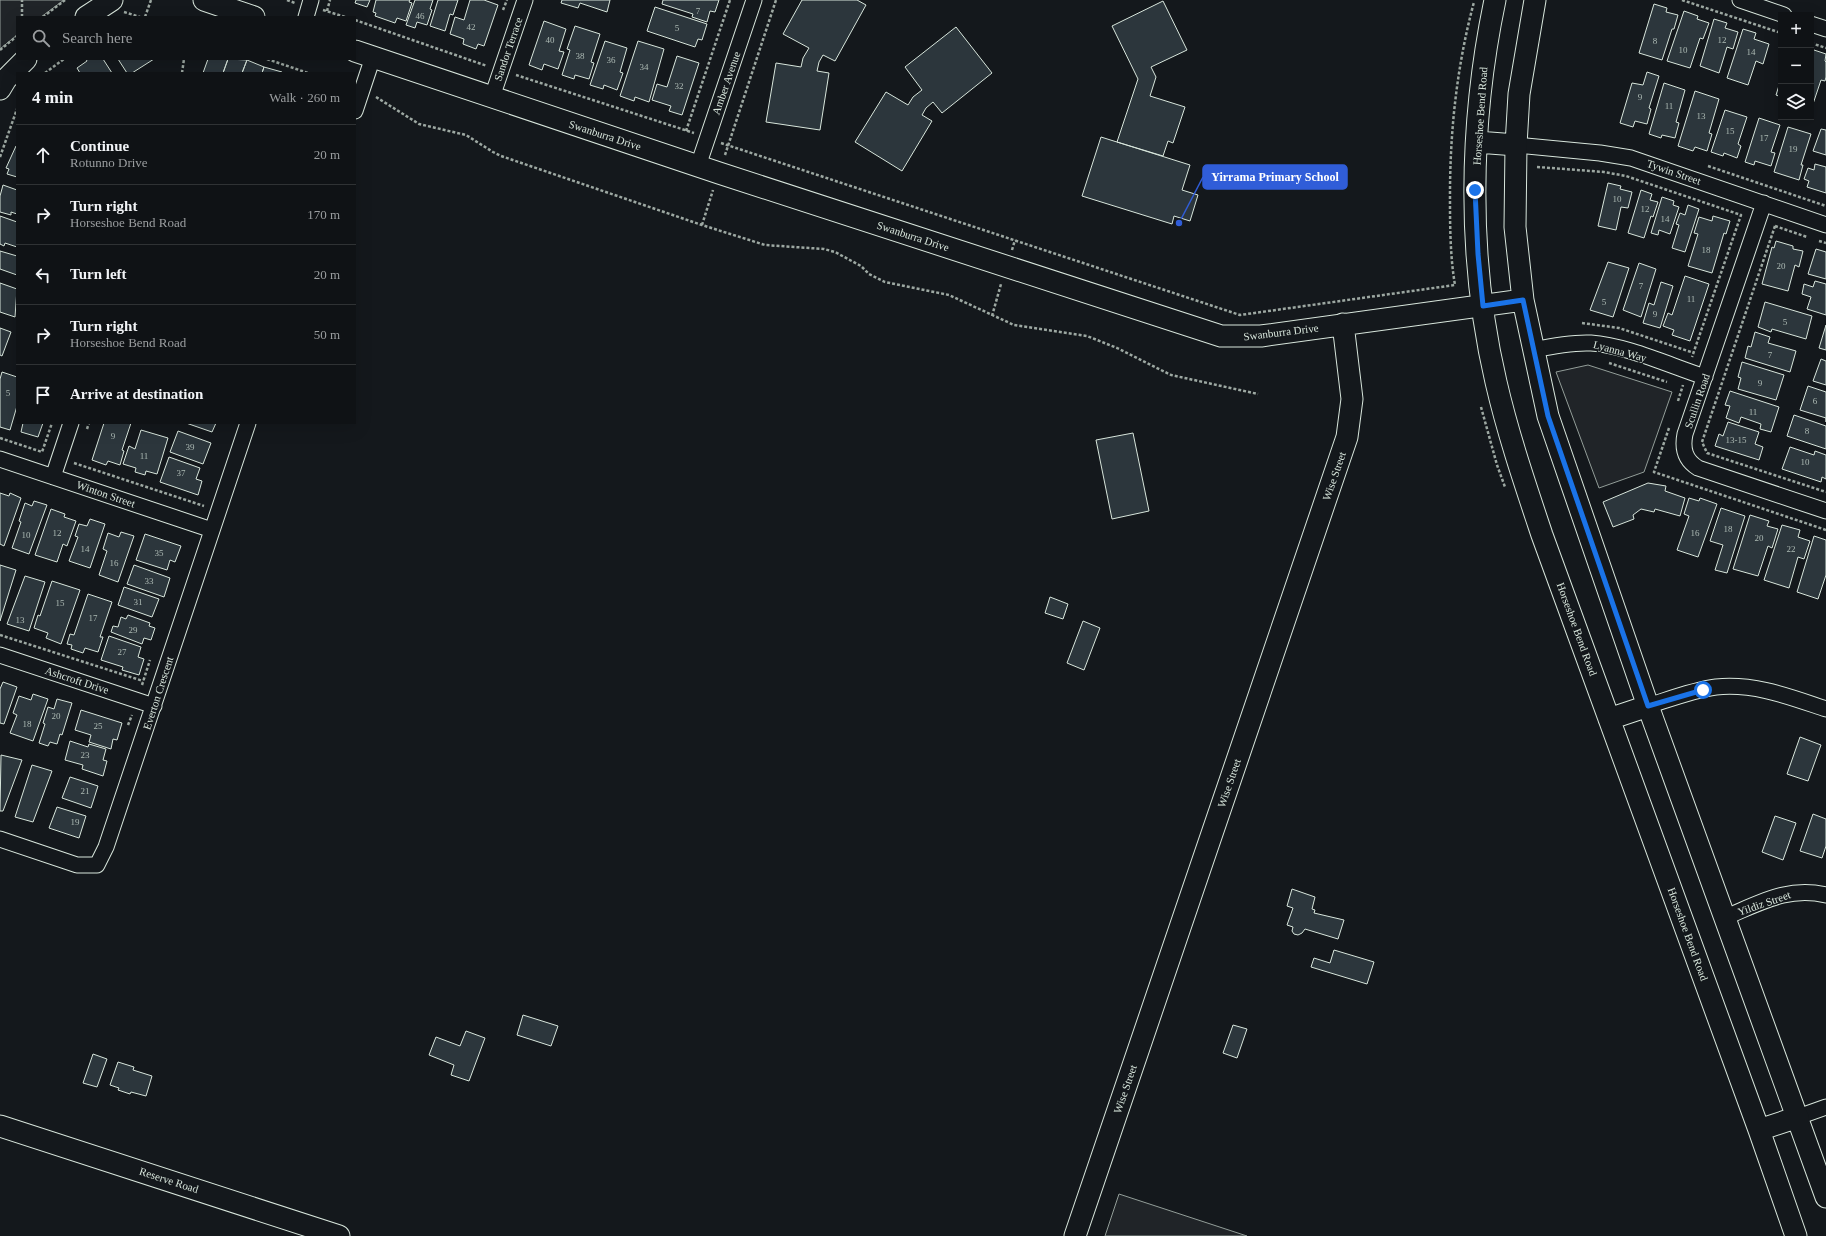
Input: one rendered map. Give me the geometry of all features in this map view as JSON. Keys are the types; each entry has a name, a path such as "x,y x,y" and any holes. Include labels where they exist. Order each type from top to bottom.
{"street":[{"path":"76,16 89,0"},
{"path":"204,0 251,16"},
{"path":"306,16 311,0"},
{"name":"Sandor Terrace","path":"492,97 524,0"},
{"name":"Amber Avenue","path":"698,166 754,0"},
{"name":"Horseshoe Bend Road","path":"1496,0 1485,58 1477,142 1475,190 1477,247 1483,306 1495,380 1516,458 1542,535 1759,1130 1796,1236"},
{"path":"1535,0 1523,67 1516,145 1515,226 1523,300 1548,416 1648,706 1726,917 1826,1197"},
{"path":"1740,0 1778,13"},
{"path":"88,16 116,5"},
{"path":"1814,25 1826,29"},
{"path":"356,108 362,91 364,54"},
{"name":"Swanburra Drive","path":"364,54 698,166 1215,334 1235,337 1254,337 1523,300"},
{"path":"0,89 6,79 25,60"},
{"path":"1477,142 1516,145"},
{"name":"Tywin Street","path":"1516,145 1600,152 1631,158 1826,225"},
{"name":"Scullin Road","path":"1764,203 1684,438 1684,449 1689,461 1698,468 1707,472 1826,511"},
{"name":"Wise Street","path":"1075,1236 1347,437 1352,399 1343,324"},
{"name":"Lyanna Way","path":"1533,350 1571,344 1600,344 1618,348 1705,377"},
{"path":"53,477 71,424"},
{"name":"Everton Crescent","path":"0,839 77,866 97,865 106,847 248,424"},
{"name":"Winton Street","path":"0,458 212,530"},
{"name":"Ashcroft Drive","path":"0,655 154,706"},
{"path":"1609,719 1703,690 1738,687 1770,691 1826,709"},
{"name":"Yildiz Street","path":"1726,917 1792,892 1811,892 1826,895"},
{"path":"1759,1130 1826,1107"},
{"name":"Reserve Road","path":"0,1126 339,1236"}],"path":[{"path":"22,0 22,16"},
{"path":"44,16 65,0"},
{"path":"145,16 151,0"},
{"path":"327,11 330,0"},
{"path":"686,131 730,0"},
{"path":"728,146 776,0"},
{"path":"356,20 501,71 1240,315 1455,285 1450,239 1454,112 1464,46 1475,0"},
{"path":"1682,0 1778,32"},
{"path":"116,5 138,16"},
{"path":"0,50 16,37"},
{"path":"1814,44 1826,48"},
{"path":"45,72 63,60"},
{"path":"182,72 184,60"},
{"path":"270,60 305,72"},
{"path":"362,91 384,101 425,127 461,133 501,156 702,225 765,245 824,249 835,252 861,266 869,274 885,282 949,295 1014,325 1087,336 1117,348 1171,375 1258,394"},
{"path":"0,157 16,112"},
{"path":"1537,167 1604,172 1626,176 1826,243"},
{"path":"1676,408 1741,215"},
{"path":"1775,226 1702,442 1707,453 1826,492"},
{"path":"1604,362 1668,382"},
{"path":"1675,385 1683,387"},
{"path":"1671,422 1654,472 1826,530"},
{"path":"42,452 52,424"},
{"path":"0,438 59,459 204,506"},
{"path":"0,635 143,681"}],"shaded area":[{"path":"0,0 64,0 42,16 16,16 16,36 0,49"},
{"path":"1588,365 1672,392 1644,472 1599,488 1556,372"},
{"path":"1119,1194 1247,1236 1105,1236"}],"building":[{"path":"356,0 370,0 367,7 355,3"},
{"path":"376,0 410,0 409,2 412,3 406,21 397,18 395,23 375,16 376,13 373,12"},
{"path":"415,0 433,0 430,9 432,10 427,25 417,22 415,28 406,25"},
{"path":"438,0 458,0 453,15 450,14 445,31 430,26"},
{"path":"470,0 484,0 498,5 484,46 478,44 476,49 463,44 464,39 450,34 455,17 464,20"},
{"path":"562,0 610,0 607,12 580,3 578,8 561,3"},
{"path":"663,0 719,0 715,12 710,11 707,22 692,17 693,14 662,4"},
{"path":"802,0 857,0 866,5 835,61 823,55 819,62 817,71 829,73 820,130 766,122 776,63 801,67 803,58 809,48 783,34"},
{"path":"1163,1 1187,50 1151,67 1156,77 1150,96 1185,107 1173,143 1168,141 1163,156 1117,142 1138,79 1112,26"},
{"path":"1654,4 1667,8 1666,12 1678,15 1662,60 1639,53"},
{"path":"655,7 707,24 702,40 698,39 695,47 647,31"},
{"path":"1684,11 1698,16 1697,19 1709,23 1703,39 1700,38 1690,68 1667,61"},
{"path":"1714,19 1727,23 1725,28 1738,32 1733,49 1727,47 1719,73 1700,66"},
{"path":"544,21 566,29 559,51 564,52 558,69 544,64 542,70 529,65"},
{"path":"575,26 600,34 591,62 594,63 589,79 575,75 574,79 562,75 570,50 567,49"},
{"path":"956,27 992,73 942,113 933,102 926,108 922,115 932,121 902,171 855,142 886,92 908,105 913,97 922,90 905,67"},
{"path":"1743,29 1756,33 1754,39 1769,44 1763,64 1756,61 1748,85 1727,78"},
{"path":"605,41 627,48 620,72 623,73 617,90 604,85 603,89 590,85"},
{"path":"638,41 664,49 649,102 635,97 634,101 620,96"},
{"path":"1814,50 1826,54 1826,77 1825,81 1821,80 1814,101"},
{"path":"677,56 699,63 682,115 669,111 671,106 652,100 657,84 667,87"},
{"path":"104,60 111,72 79,72 77,68 87,61"},
{"path":"119,60 152,60 134,72 126,72"},
{"path":"208,60 228,60 223,72 203,72"},
{"path":"228,60 247,60 242,72 223,72"},
{"path":"247,60 264,67 262,72 242,72"},
{"path":"264,67 282,72 262,72"},
{"path":"1647,72 1659,76 1649,108 1651,109 1647,124 1635,121 1633,127 1620,123 1632,83 1643,85"},
{"path":"1664,83 1685,90 1676,122 1679,123 1675,138 1662,135 1661,138 1649,134"},
{"path":"1695,91 1719,99 1709,133 1712,134 1707,151 1695,147 1693,151 1678,146"},
{"path":"1725,110 1747,117 1738,144 1741,146 1737,158 1724,153 1723,156 1711,152"},
{"path":"1759,118 1780,125 1771,152 1775,153 1771,166 1755,161 1754,165 1745,162"},
{"path":"1788,127 1811,134 1801,165 1803,165 1799,180 1774,172"},
{"path":"1821,129 1826,130 1826,155 1813,151"},
{"path":"1101,137 1190,165 1182,190 1198,195 1190,221 1174,216 1172,224 1082,196"},
{"path":"16,146 16,177 7,174 9,169 6,168"},
{"path":"1815,164 1826,167 1826,193 1807,187 1809,181 1804,179 1808,168 1814,170"},
{"path":"1608,183 1621,186 1620,189 1632,192 1628,208 1621,207 1616,230 1598,226"},
{"path":"3,185 16,190 16,214 11,212 11,215 0,212 0,196"},
{"path":"1641,190 1652,194 1650,200 1658,202 1653,217 1651,216 1644,238 1628,233"},
{"path":"1662,197 1674,201 1673,205 1679,207 1670,234 1659,230 1658,235 1651,233"},
{"path":"1688,205 1699,209 1685,252 1672,248 1679,225 1676,224 1680,213 1685,215"},
{"path":"0,216 16,222 16,247 5,243 4,246 0,244"},
{"path":"1713,216 1730,221 1726,234 1724,233 1712,273 1688,266 1698,234 1694,233 1699,217 1712,221"},
{"path":"1776,241 1793,246 1793,249 1803,251 1799,267 1795,265 1788,291 1762,284 1772,247 1774,248"},
{"path":"1816,249 1826,252 1826,279 1808,274"},
{"path":"0,251 16,256 16,275 0,269"},
{"path":"1608,262 1629,268 1613,317 1590,310"},
{"path":"1639,263 1656,269 1641,317 1623,310"},
{"path":"1685,276 1709,284 1690,341 1672,335 1674,330 1663,326 1668,313 1672,315"},
{"path":"1815,281 1826,284 1826,315 1807,309 1811,297 1802,294 1804,284 1813,287"},
{"path":"1661,282 1673,286 1660,328 1643,323 1649,303 1654,305"},
{"path":"0,283 16,289 16,303 15,317 0,312"},
{"path":"1765,302 1812,316 1806,339 1772,329 1771,332 1758,327"},
{"path":"1826,325 1826,350 1819,348"},
{"path":"0,328 11,332 2,356 0,355"},
{"path":"1755,332 1770,337 1768,343 1796,351 1790,372 1745,358 1748,346 1751,347"},
{"path":"1821,359 1826,361 1826,385 1813,381"},
{"path":"1742,362 1784,375 1776,400 1738,389 1741,378 1738,377"},
{"path":"2,372 16,377 16,409 10,430 0,427 0,379"},
{"path":"1808,386 1826,392 1826,418 1800,410"},
{"path":"1730,391 1779,407 1771,432 1760,429 1761,424 1741,417 1739,423 1726,418 1730,406 1725,405"},
{"path":"1794,415 1826,426 1826,449 1787,436"},
{"path":"1728,422 1759,432 1755,444 1763,447 1759,460 1715,446 1719,434 1723,436"},
{"path":"23,424 43,424 38,437 21,432"},
{"path":"104,424 131,424 122,450 124,451 120,465 108,461 106,465 92,460"},
{"path":"189,424 216,424 212,432"},
{"path":"141,430 168,438 157,474 146,471 145,475 135,472 136,468 123,464 129,446 135,449"},
{"path":"178,431 211,443 203,464 170,452"},
{"path":"1133,433 1149,511 1112,519 1096,440"},
{"path":"1790,447 1814,455 1815,451 1826,455 1826,479 1822,477 1821,482 1782,469"},
{"path":"169,457 200,468 196,479 202,481 198,495 160,482"},
{"path":"1648,483 1666,486 1665,491 1685,498 1680,516 1655,509 1654,512 1641,509 1633,515 1634,519 1613,527 1603,502"},
{"path":"0,493 9,496 10,493 21,498 4,546 0,544"},
{"path":"1689,498 1699,501 1700,498 1717,504 1698,557 1677,550 1689,516 1684,514"},
{"path":"34,501 47,505 29,554 12,548 21,522 19,521 25,503 32,506"},
{"path":"1721,508 1745,516 1727,573 1715,570 1723,545 1710,541"},
{"path":"51,509 65,514 64,517 76,521 67,546 63,544 57,562 35,555"},
{"path":"1750,515 1769,521 1767,526 1778,529 1772,548 1768,546 1758,576 1733,569"},
{"path":"90,519 105,524 90,568 69,561 78,537 75,536 79,524 87,526"},
{"path":"1782,525 1800,530 1798,537 1810,541 1804,559 1798,557 1789,588 1764,580"},
{"path":"121,532 134,536 118,582 99,575 107,551 103,549 108,533 119,537"},
{"path":"145,534 181,546 175,562 170,560 167,570 136,560"},
{"path":"1814,536 1826,540 1826,575 1818,599 1797,592"},
{"path":"0,565 16,570 0,621"},
{"path":"134,565 170,578 164,597 127,584"},
{"path":"25,576 45,582 29,631 7,624"},
{"path":"52,581 80,590 61,644 46,638 48,633 34,628 38,615 40,616"},
{"path":"124,587 159,599 152,617 118,605"},
{"path":"88,594 112,602 100,637 103,637 98,652 85,648 83,653 71,649 72,645 67,644 70,634 74,635"},
{"path":"1050,597 1068,604 1063,619 1045,613"},
{"path":"128,615 150,623 149,626 155,628 151,640 144,638 142,644 111,632 113,626 118,627 121,617 126,619"},
{"path":"1083,621 1100,628 1084,670 1067,663"},
{"path":"109,636 141,647 138,657 144,659 139,675 122,670 123,667 101,660"},
{"path":"3,682 17,687 4,724 0,723 0,689"},
{"path":"33,694 48,699 33,741 10,733 17,715 13,713 19,696 31,700"},
{"path":"57,699 72,703 62,735 60,734 57,744 50,742 48,746 39,743 45,724 43,723 48,707 54,709"},
{"path":"81,710 122,723 117,740 113,739 111,749 89,742 91,735 75,730"},
{"path":"1800,737 1821,745 1808,781 1787,774"},
{"path":"70,741 88,747 89,744 106,749 103,760 107,761 103,776 82,769 83,765 65,760"},
{"path":"1,755 22,760 3,811 0,811"},
{"path":"32,765 52,771 33,822 15,817"},
{"path":"70,777 98,786 91,808 62,798"},
{"path":"57,807 86,816 79,838 49,828"},
{"path":"1813,814 1826,819 1826,846 1822,858 1800,851"},
{"path":"1775,816 1796,823 1783,860 1762,852"},
{"path":"1292,889 1315,897 1312,909 1315,910 1314,913 1344,920 1338,939 1305,929 1298,935 1294,934 1292,931 1293,927 1287,925 1293,908 1287,906"},
{"path":"1334,950 1374,962 1367,984 1311,967 1314,958 1330,963"},
{"path":"523,1015 558,1026 551,1046 517,1035"},
{"path":"1233,1025 1247,1029 1237,1058 1223,1053"},
{"path":"466,1031 485,1038 469,1081 451,1075 454,1065 429,1055 436,1037 460,1046"},
{"path":"93,1054 107,1059 97,1087 83,1083"},
{"path":"118,1062 134,1067 133,1070 152,1076 146,1096 131,1092 130,1094 118,1090 119,1088 110,1085"}],"place":[{"name":"Yirrama Primary School","path":"1179,223"}],"route":[{"path":"1475,190 1480,287 1483,306 1523,300 1548,416 1648,706 1703,690"}]}
